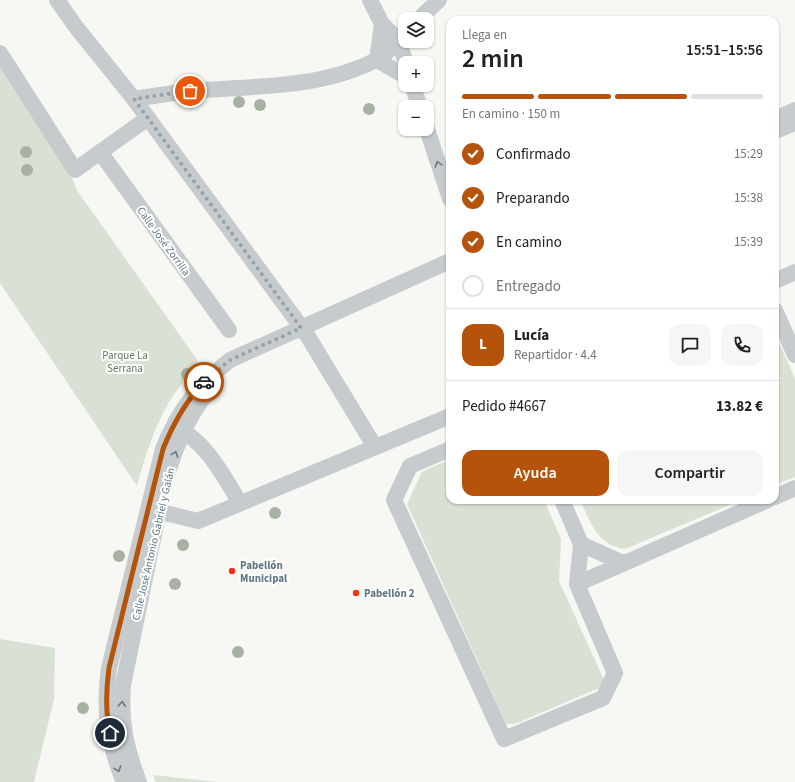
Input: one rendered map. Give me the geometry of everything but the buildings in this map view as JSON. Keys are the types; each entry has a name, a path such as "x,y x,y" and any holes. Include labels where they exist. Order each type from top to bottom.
{"street":[{"path":"57,0 76,27 134,99 304,331 375,447"},
{"path":"370,0 382,24 398,35"},
{"path":"426,12 438,0"},
{"path":"377,60 382,24"},
{"path":"134,99 190,91 288,84 338,76 377,60 395,46 398,42"},
{"path":"0,53 76,170 148,118"},
{"path":"377,60 398,72"},
{"path":"779,117 795,110"},
{"path":"779,130 795,123"},
{"path":"429,136 446,187"},
{"name":"Calle José Zorrilla","path":"100,152 229,330"},
{"name":"Calle José Antonio Gabriel y Galán","path":"304,331 446,263"},
{"path":"779,279 795,272"},
{"name":"Calle José Antonio Gabriel y Galán","path":"139,782 129,755 121,708 124,677 154,510 163,449 178,429 191,397 213,373 230,360 446,273"},
{"path":"779,319 795,355"},
{"path":"154,510 198,521 446,418"},
{"path":"178,429 214,460 240,503"},
{"path":"446,451 410,466 394,500 504,739 603,698 615,673 577,584 581,544 564,504"},
{"path":"779,495 795,488"},
{"path":"577,584 759,504"},
{"name":"Calle José Antonio Gabriel y Galán","path":"124,782 117,768 106,718 106,690 109,668 154,510"},
{"path":"581,544 623,563"}],"green space":[{"name":"Parque La Serrana","path":"0,68 74,182 76,189 198,361 173,397 159,422 150,442 137,486 0,283"},
{"path":"779,342 795,379 795,477 779,483"},
{"path":"446,461 446,504 546,504 561,539 559,581 604,680 599,688 515,724 506,724 407,504 422,472"},
{"path":"582,504 732,504 625,549 615,547 601,538 592,525"},
{"path":"0,639 55,648 54,699 34,782 0,782"},
{"path":"153,775 218,782 156,782"}],"way so far":[{"path":"190,91 134,99 301,328 266,342 230,360 204,382"}],"place":[{"name":"Pabellón Municipal","path":"232,571"},
{"name":"Pabellón 2","path":"356,593"}],"route":[{"path":"110,733 106,718 106,690 109,668 163,449 172,426 191,397 204,382"}]}
